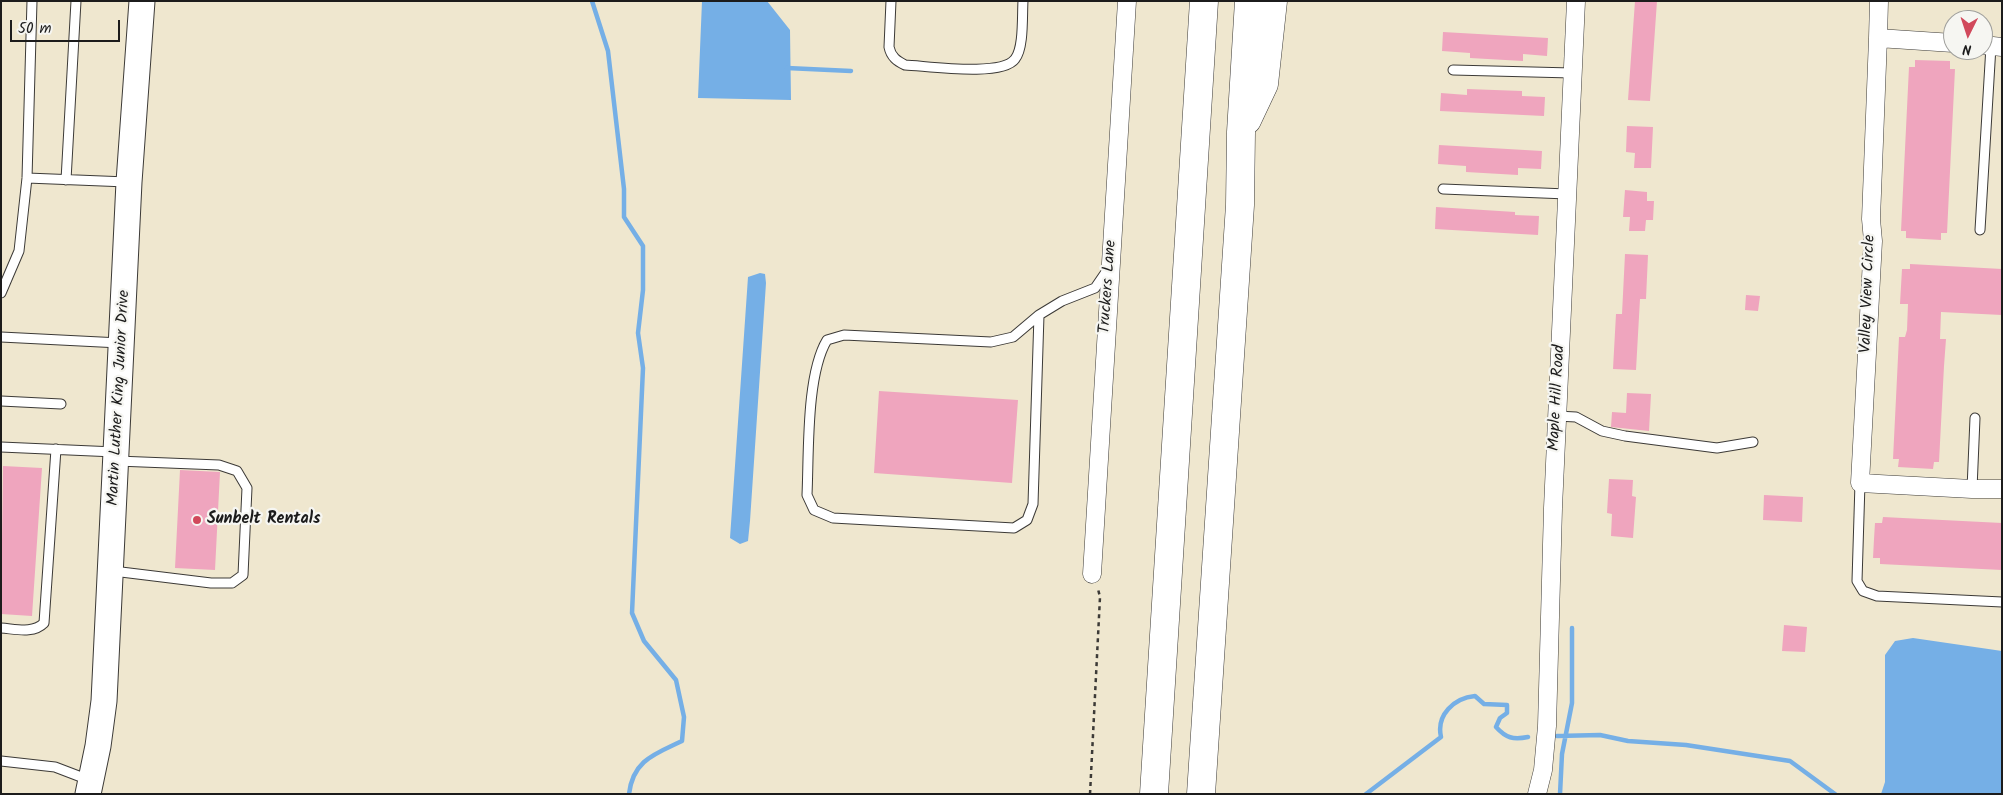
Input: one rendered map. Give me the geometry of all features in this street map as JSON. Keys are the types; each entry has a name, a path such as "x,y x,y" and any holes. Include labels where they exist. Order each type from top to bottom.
{"highway":[{"path":"1154,794 1204,1"},
{"path":"1201,794 1240,205 1241,132 1249,1"},
{"path":"1241,132 1264,84 1273,1"}],"main road":[{"name":"Martin Luther King Junior Drive","path":"90,787 104,701 123,343 129,182 142,1"}],"street":[{"name":"Truckers Lane","path":"1092,574 1128,1"},
{"name":"Maple Hill Road","path":"1538,794 1543,770 1547,726 1557,416 1576,1"},
{"name":"Valley View Circle","path":"1860,483 1873,240 1871,219 1879,1"},
{"path":"1878,38 1943,41"},
{"path":"1860,483 2002,489"}],"lane":[{"path":"1,293 19,251 27,178 32,1"},
{"path":"66,180 76,1"},
{"path":"890,1 889,47 890,53 897,61 905,65 986,69 1006,67 1015,60 1019,51 1023,1"},
{"path":"1980,230 1991,60"},
{"path":"1453,70 1572,73"},
{"path":"27,178 129,182"},
{"path":"1443,189 1567,194"},
{"path":"1039,315 1034,504 1027,520 1014,528 833,518 814,510 806,495 814,373 821,350 827,340 844,335 991,342 1013,337 1039,315 1062,301 1095,288 1111,265"},
{"path":"1,337 123,343"},
{"path":"1,401 60,404"},
{"path":"1557,416 1576,417 1602,431 1625,436 1717,448 1753,442"},
{"path":"1972,489 1975,418"},
{"path":"1,447 56,449 219,465 236,471 247,488 244,575 232,583 218,583 111,571"},
{"path":"1,628 31,630 39,628 44,622 56,449"},
{"path":"1860,483 1857,581 1863,591 1877,596 2002,602"},
{"path":"1,761 55,768 90,787"}],"path":[{"path":"1090,794 1100,597 1092,574"}],"water":[{"path":"702,1 767,1 790,30 791,100 698,98"},
{"path":"760,273 765,274 766,283 750,521 748,541 740,544 730,538 748,277"},
{"path":"1913,638 2002,651 2002,794 1881,794 1885,782 1885,655 1895,641"}],"building":[{"path":"1635,1 1657,1 1650,101 1628,100"},
{"path":"1443,32 1548,38 1547,56 1523,54 1523,61 1470,58 1470,53 1442,51"},
{"path":"1915,60 1950,61 1950,69 1955,69 1947,233 1941,233 1941,240 1906,238 1906,231 1901,231 1909,67 1915,67"},
{"path":"1467,89 1522,91 1522,96 1545,97 1544,116 1440,111 1441,93 1467,95"},
{"path":"1627,126 1653,127 1651,168 1634,168 1635,153 1626,152"},
{"path":"1439,145 1542,151 1541,169 1518,168 1518,175 1466,172 1466,166 1438,164"},
{"path":"1625,190 1647,192 1647,201 1654,201 1653,220 1646,220 1645,231 1629,231 1630,217 1623,217"},
{"path":"1436,207 1515,212 1515,215 1539,216 1538,235 1435,229"},
{"path":"1625,254 1648,255 1646,299 1640,299 1636,370 1613,369 1616,314 1622,314"},
{"path":"1910,264 2002,269 2002,315 1941,312 1940,339 1946,339 1939,462 1934,462 1933,469 1898,467 1899,459 1893,459 1899,337 1905,337 1907,330 1908,304 1900,304 1902,269 1910,269"},
{"path":"1746,295 1760,296 1758,311 1745,310"},
{"path":"879,391 1018,400 1012,483 874,473"},
{"path":"1627,393 1651,394 1649,431 1611,427 1612,412 1626,413"},
{"path":"3,466 42,468 32,616 1,614"},
{"name":"Sunbelt Rentals","path":"180,470 220,472 215,570 175,568"},
{"path":"1609,479 1633,480 1632,496 1636,497 1633,538 1611,536 1612,514 1607,513"},
{"path":"1764,495 1803,497 1802,522 1763,520"},
{"path":"1883,517 2002,523 2002,570 1880,564 1880,558 1873,558 1875,523 1882,523"},
{"path":"1784,625 1807,627 1805,652 1782,651"}],"waterway":[{"path":"592,1 608,51 624,189 624,217 643,246 643,290 638,333 643,368 632,613 644,641 676,680 684,717 682,741 654,755 640,766 631,782 629,794"},
{"path":"787,68 851,71"},
{"path":"1560,794 1562,754 1572,703 1572,628"},
{"path":"1366,794 1441,737 1440,729 1444,715 1454,704 1467,697 1475,696 1484,704 1507,705 1507,713 1500,718 1496,727 1503,734 1510,737 1528,737"},
{"path":"1557,736 1600,735 1628,741 1686,745 1790,761 1835,794"}],"place":[{"name":"Sunbelt Rentals","path":"197,520"}]}
